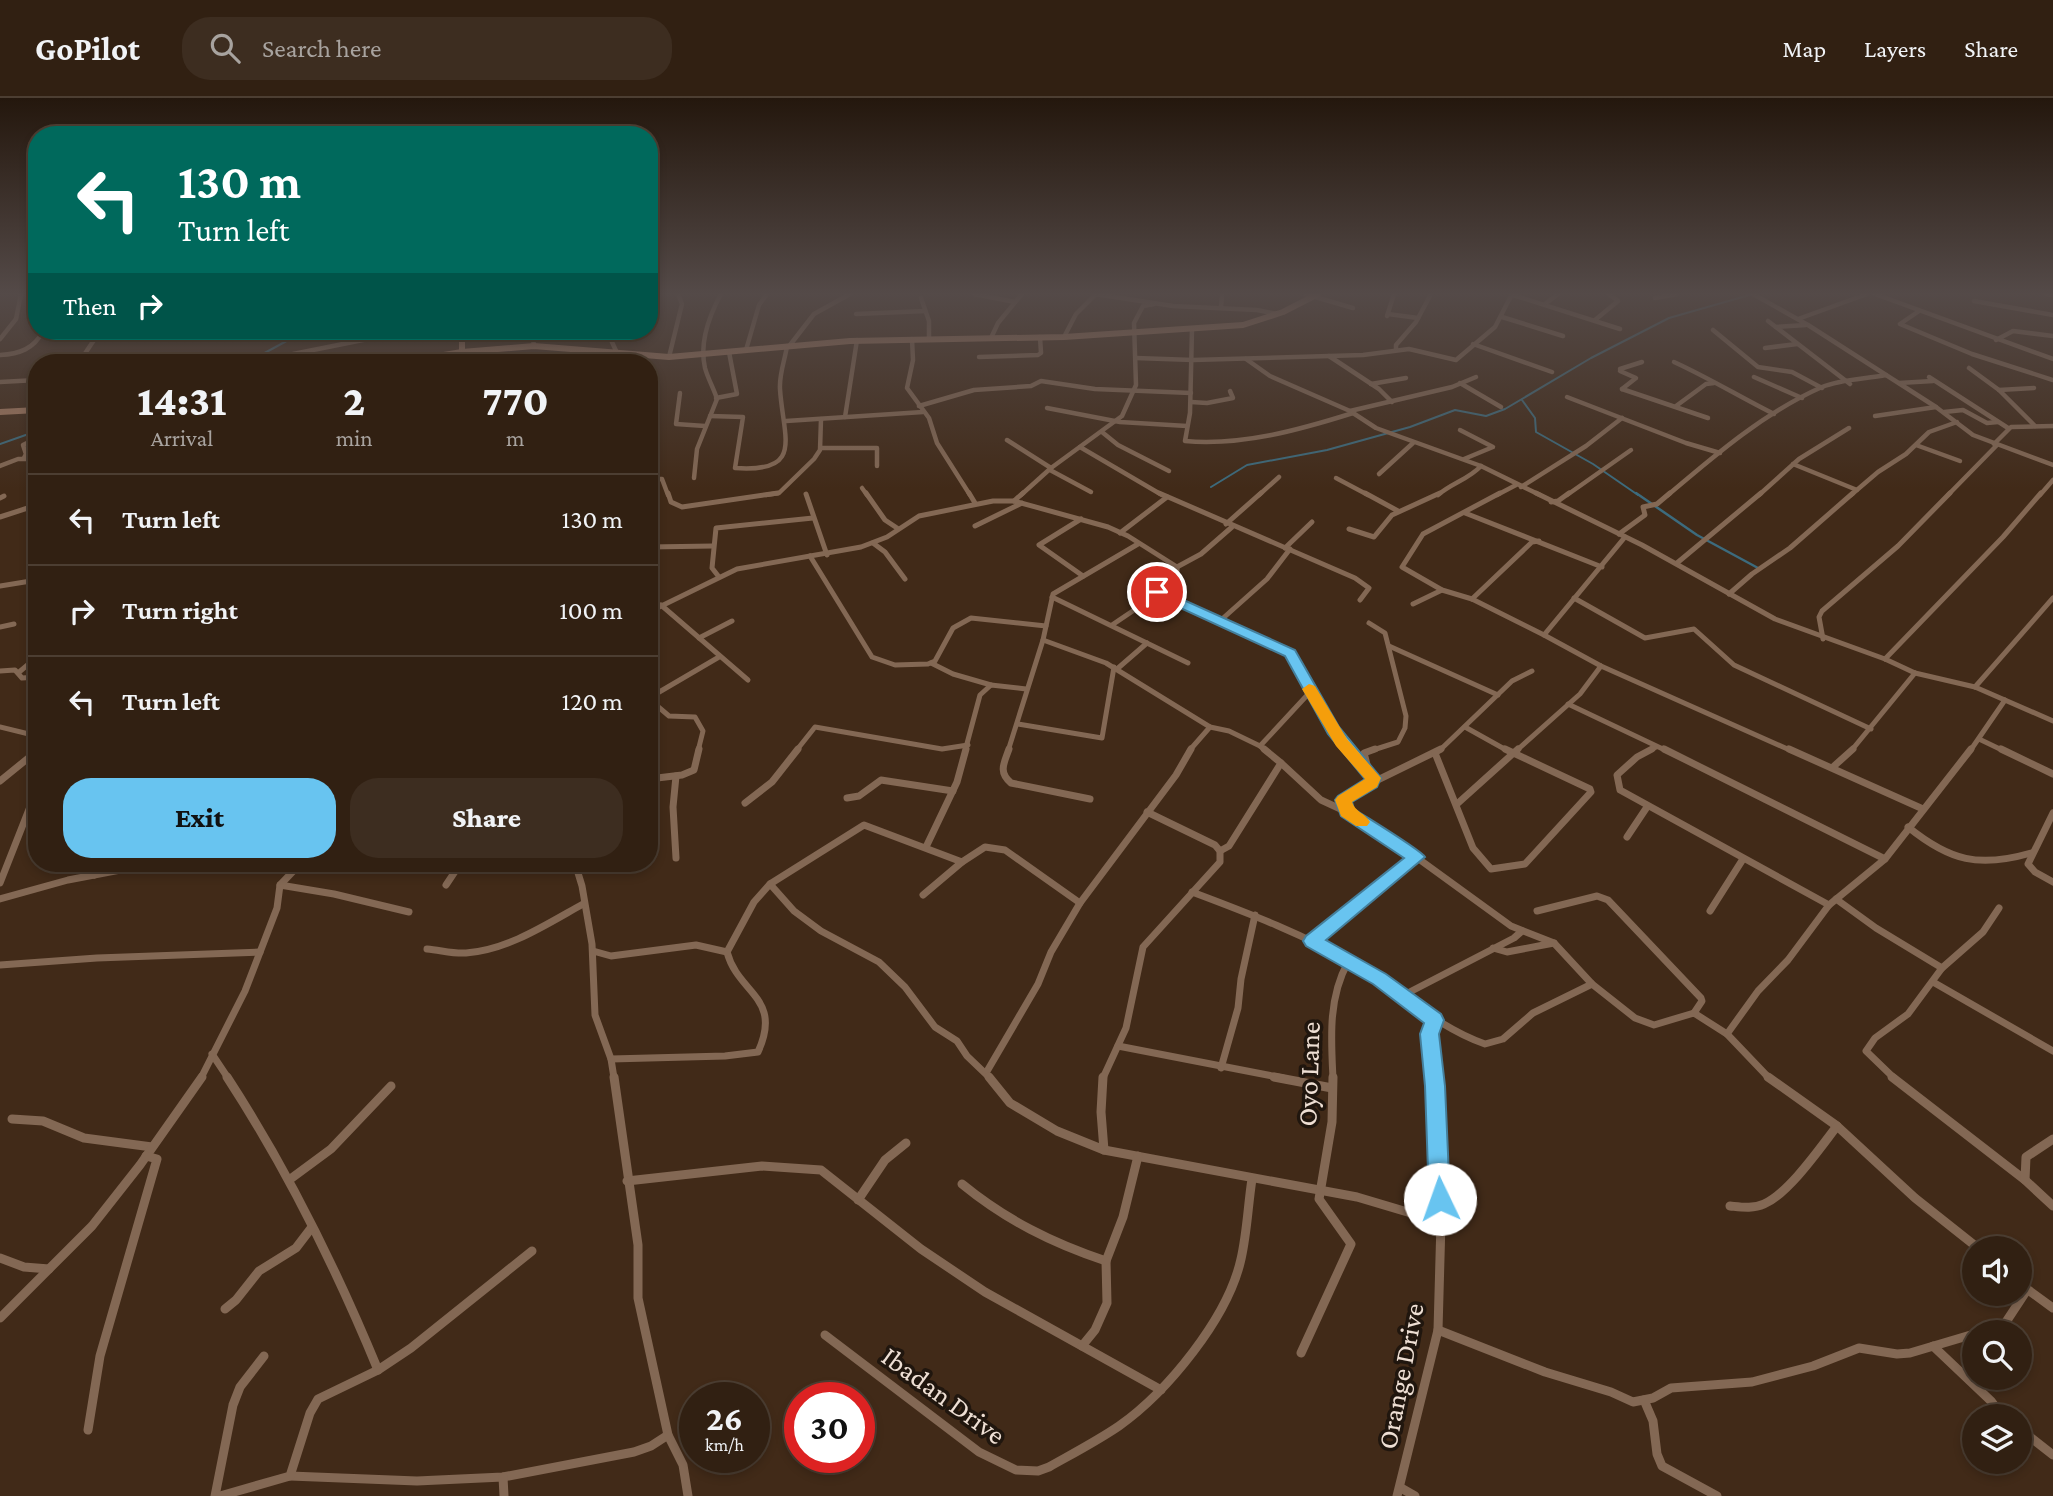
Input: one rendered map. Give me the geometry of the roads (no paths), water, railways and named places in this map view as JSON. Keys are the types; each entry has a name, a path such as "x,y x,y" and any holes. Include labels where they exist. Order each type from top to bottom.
{"street":[{"path":"694,478 692,471 716,398 705,369 704,359"},
{"path":"716,398 737,394 730,359"},
{"path":"710,415 743,416 733,466 739,469 768,470 773,467 785,449 786,421 780,388 786,359"},
{"path":"845,417 854,359"},
{"path":"913,359 907,388 929,418 937,443 975,503"},
{"path":"1014,501 1051,469 1122,416 1134,391 1137,378 1136,359"},
{"path":"1171,359 1233,359"},
{"path":"1246,359 1270,376 1352,412 1376,428 1481,466 1551,502 1558,503 1677,563 1775,619 1823,639 1885,659 1914,673 1975,687 2053,721"},
{"path":"1334,359 1392,402"},
{"path":"1515,359 1552,372"},
{"path":"1749,359 1758,367 1792,372 1822,388"},
{"path":"1818,359 1851,384"},
{"path":"1861,359 1944,412 1973,435 2053,465"},
{"path":"1988,359 2053,380"},
{"path":"1193,360 1191,402 1185,441 1219,441 1301,429 1476,377"},
{"path":"1642,362 1619,370 1635,377 1622,389 1708,418"},
{"path":"1674,362 1774,414"},
{"path":"1969,368 1999,390 2035,426"},
{"path":"1544,635 1602,567 1622,536 1645,515 1643,507 1657,504 1720,453 1774,414 1802,398 1822,388 1886,375"},
{"path":"1754,377 1802,398"},
{"path":"1929,377 2008,428 2053,426"},
{"path":"1371,384 1406,378"},
{"path":"0,382 28,380"},
{"path":"919,406 974,390 1031,386 1041,381 1095,389 1191,393"},
{"path":"1898,383 1935,381"},
{"path":"1460,383 1501,407"},
{"path":"1676,405 1682,404 1706,384 1715,383"},
{"path":"1999,390 2034,388"},
{"path":"1191,402 1226,401 1233,398 1230,391"},
{"path":"680,393 677,424 705,426"},
{"path":"1567,397 1720,453"},
{"path":"1875,416 1936,407"},
{"path":"1047,408 1116,421 1187,426"},
{"path":"0,412 28,410"},
{"path":"1944,412 1964,410 1981,421 1998,422"},
{"path":"786,421 923,412"},
{"path":"1622,418 1586,446 1518,486 1423,534 1402,564 1403,569 1442,590 1472,599 1601,667 1833,767 1923,809"},
{"path":"658,479 662,479 671,502 682,507 779,493 814,459 821,448 821,419"},
{"path":"1729,594 1790,548 1857,489 1916,445 1929,432 1957,422"},
{"path":"1677,563 1721,529 1793,464 1849,428"},
{"path":"1823,639 1819,617 1822,611 1898,546 2008,428"},
{"path":"1460,430 1493,447 1464,459"},
{"path":"1102,432 1118,445 1169,471"},
{"path":"1007,440 1091,492"},
{"path":"24,458 26,453 23,445 28,442"},
{"path":"1379,474 1413,443"},
{"path":"1916,445 1960,461"},
{"path":"1080,447 1167,497 1365,583 1369,590 1360,600"},
{"path":"821,448 877,448 877,466"},
{"path":"1558,503 1631,450"},
{"path":"0,466 24,458 28,460"},
{"path":"1793,464 1857,489"},
{"path":"1349,529 1374,537 1398,512 1438,495 1450,485 1473,475 1481,466"},
{"path":"1177,567 1201,554 1279,477"},
{"path":"1336,478 1398,512"},
{"path":"1885,659 2003,537 2053,480"},
{"path":"862,488 880,514 897,527"},
{"path":"806,494 827,555"},
{"path":"1120,533 1167,497"},
{"path":"658,608 737,569 827,555 873,543 887,537 897,527 934,511 975,503 1014,501 1082,519 1120,533 1177,567"},
{"path":"975,526 1022,503"},
{"path":"0,517 28,508"},
{"path":"1468,512 1602,567"},
{"path":"719,577 712,568 716,528 813,518"},
{"path":"1082,519 1039,545 1083,576"},
{"path":"1221,620 1267,579 1287,549 1312,522"},
{"path":"1472,599 1533,540"},
{"path":"873,543 885,552 905,579"},
{"path":"1090,799 1006,780 1002,770 1043,640 1052,597 1057,590 1138,544"},
{"path":"658,547 713,546"},
{"path":"810,556 872,657 895,665 931,663 953,674 991,685 1026,689"},
{"path":"1112,625 1157,592 1177,574 1177,567"},
{"path":"0,586 28,581"},
{"path":"1413,604 1442,590"},
{"path":"1157,592 1290,653 1337,736 1371,778"},
{"path":"1052,597 1188,663"},
{"path":"1574,598 1645,638 1695,629 1734,665 1871,729"},
{"path":"1975,687 2051,602"},
{"path":"661,606 748,680"},
{"path":"931,663 935,661 948,634 965,620 993,619 1045,629"},
{"path":"699,638 732,621"},
{"path":"1369,623 1385,633 1406,716 1405,728 1398,743 1364,753 1371,778"},
{"path":"0,627 14,624"},
{"path":"1043,640 1115,668 1210,727 1229,731 1260,746 1321,800 1347,812 1416,857 1511,926 1554,943 1592,984 1618,1007 1646,1024 1659,1024 1694,1013 1703,999 1608,900 1597,896 1537,911"},
{"path":"1018,724 1102,738 1115,668 1147,643"},
{"path":"1389,646 1498,695"},
{"path":"658,693 719,657"},
{"path":"18,673 28,665"},
{"path":"1457,804 1568,704 1601,667"},
{"path":"0,671 11,669 22,678 28,678"},
{"path":"1347,812 1343,800 1371,778 1435,753 1512,681 1532,671"},
{"path":"1833,767 1871,729 1914,673"},
{"path":"926,847 953,791 980,695 991,685"},
{"path":"1260,746 1311,691"},
{"path":"1727,1034 1758,990 1788,960 1833,902 1885,859 1979,738 2005,700"},
{"path":"1568,704 1762,796 1885,859"},
{"path":"658,706 669,716 695,717 702,731 694,770 658,778"},
{"path":"0,727 28,734"},
{"path":"745,803 772,782 815,727 942,748 968,745"},
{"path":"986,1073 1038,984 1051,952 1080,903 1176,775 1190,750 1210,727"},
{"path":"1435,753 1473,848 1491,869 1525,864 1591,792 1590,789 1512,753 1465,727"},
{"path":"1979,738 2053,774"},
{"path":"1656,747 1630,763 1617,775 1620,789 1647,807 1743,859 1833,902 1942,968"},
{"path":"0,781 28,758"},
{"path":"1220,851 1229,846 1282,763"},
{"path":"676,776 673,807 677,858"},
{"path":"847,798 859,796 881,780 953,791"},
{"path":"1626,837 1647,807"},
{"path":"0,883 28,812"},
{"path":"1104,1150 1101,1091 1103,1075 1126,1028 1143,947 1220,862 1220,851 1210,841 1147,812"},
{"path":"2053,813 2031,853 2029,867 2053,882"},
{"path":"611,1059 725,1056 758,1052 763,1041 765,1012 761,1002 741,983 729,962 727,952 754,902 770,884 864,825 962,862"},
{"path":"1908,827 1921,839"},
{"path":"1903,834 1921,839 1966,862 2012,859 2031,853"},
{"path":"923,895 962,862 985,847 1004,850 1080,903"},
{"path":"1312,941 1416,857"},
{"path":"1710,911 1743,859"},
{"path":"94,876 96,872"},
{"path":"0,899 68,880 113,872"},
{"path":"0,1318 92,1226 195,1088 245,991 277,908 280,885 292,872"},
{"path":"446,885 455,872"},
{"path":"578,872 593,951 595,1015 611,1059 638,1245 638,1298 668,1435 683,1465 688,1496"},
{"path":"770,884 794,911 821,931 879,962 905,987 935,1027 957,1041 1005,1098 1024,1113 1087,1145 1252,1179 1357,1197 1441,1222"},
{"path":"280,885 334,894 409,912"},
{"path":"1192,892 1255,915 1312,941 1379,979 1414,1002 1435,1020 1476,1042 1495,1042 1511,1033 1533,1013 1592,984"},
{"path":"427,949 463,953 490,947 583,904"},
{"path":"1999,908 1983,932 1942,968 1908,1014 1875,1038 1866,1051 1883,1070 2025,1180 2053,1206"},
{"path":"1221,1068 1238,1008 1241,979 1255,915"},
{"path":"1402,996 1522,931"},
{"path":"1493,948 1507,952 1554,943"},
{"path":"593,951 611,956 696,945 727,952"},
{"path":"0,965 97,958 260,952"},
{"name":"Oyo Lane","path":"1320,1191 1329,1139 1333,996 1342,970 1348,962"},
{"path":"1933,982 2053,1052"},
{"path":"1694,1013 1727,1034 1770,1079 1837,1126 1915,1198 1963,1236"},
{"name":"Orange Drive","path":"1399,1492 1438,1330 1441,1222 1430,1034 1435,1020"},
{"path":"1118,1046 1332,1088"},
{"path":"212,1054 264,1134 289,1180 356,1313 378,1370"},
{"path":"289,1180 331,1149 391,1086"},
{"path":"12,1119 43,1121 84,1138 152,1147"},
{"path":"1730,1206 1765,1204 1837,1126"},
{"path":"2025,1180 2026,1157 2053,1139"},
{"path":"858,1200 892,1152 906,1143"},
{"path":"88,1430 90,1401 100,1356 157,1159 146,1156"},
{"path":"1082,1346 1095,1330 1107,1303 1106,1261 1123,1217 1138,1156"},
{"path":"628,1181 762,1166 821,1170 921,1249 985,1292 1161,1390"},
{"name":"Ibadan Drive","path":"825,1335 979,1452 1016,1470 1038,1471 1049,1468 1119,1426 1161,1390 1199,1342 1230,1293 1241,1260 1252,1179"},
{"path":"962,1184 997,1214 1039,1237 1106,1261"},
{"path":"1301,1353 1351,1244 1321,1202 1320,1191"},
{"path":"225,1310 259,1271 296,1248 312,1227"},
{"path":"290,1476 317,1399 378,1370 432,1333 532,1251"},
{"path":"0,1258 24,1267 49,1269"},
{"path":"2032,1293 2053,1308"},
{"path":"1438,1330 1472,1341 1547,1373 1610,1390 1633,1402 1671,1388 1752,1382 1813,1366 1859,1348 1897,1354 1962,1338"},
{"path":"1933,1346 1993,1404"},
{"path":"264,1356 240,1387 233,1405 218,1496 259,1487 290,1476 417,1481 503,1477 634,1452 651,1446 668,1435"},
{"path":"1644,1400 1653,1421 1657,1454 1662,1466 1717,1496"},
{"path":"2032,1438 2053,1455"},
{"path":"503,1477 504,1496"},
{"path":"1399,1492 1415,1496"}],"waterway":[{"path":"1211,487 1247,465 1327,450 1410,427 1455,410 1486,416 1505,409 1589,359"},
{"path":"1522,400 1535,418 1536,432 1593,464 1638,495"},
{"path":"0,444 28,434"},
{"path":"1636,493 1697,535 1758,568"}]}
